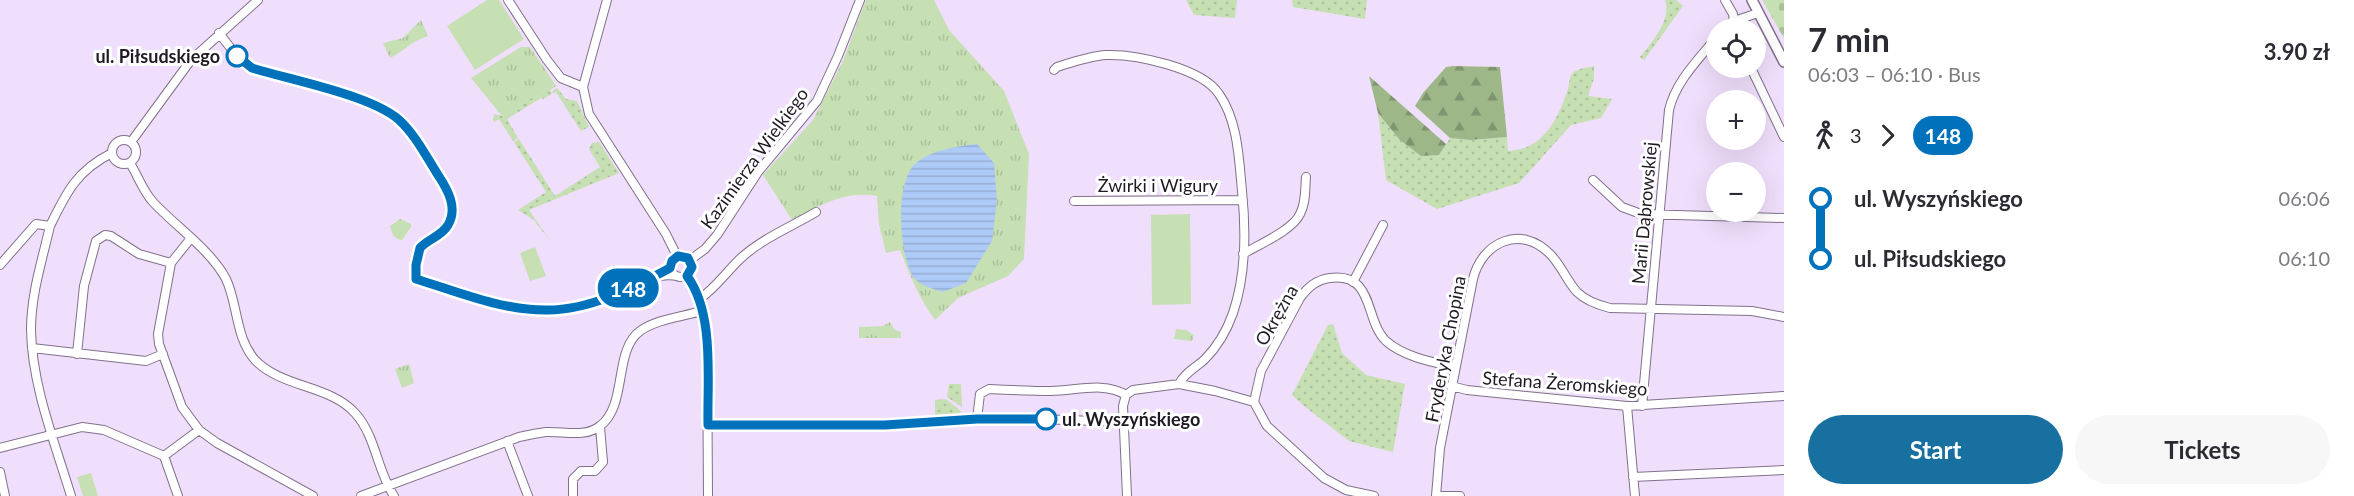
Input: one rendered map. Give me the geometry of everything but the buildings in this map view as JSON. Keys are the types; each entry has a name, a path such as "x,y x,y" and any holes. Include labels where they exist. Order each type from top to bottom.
{"street":[{"path":"131,142 180,73 219,33 258,0"},
{"path":"508,0 561,78 583,87"},
{"path":"607,0 583,87 589,114 678,256"},
{"name":"Kazimierza Wielkiego","path":"690,260 705,249 717,235 758,172 817,101 860,0"},
{"path":"1725,0 1731,9 1733,18"},
{"path":"1752,0 1784,62"},
{"path":"1748,18 1758,13"},
{"path":"219,33 239,59 252,68 382,107 411,133 444,183 453,209 449,225 444,231 420,248 416,279 512,307 546,310 588,303 648,280 668,275 683,277"},
{"name":"Marii Dąbrowskiej","path":"1642,406 1668,117 1671,101 1682,80 1706,50"},
{"name":"Żwirki i Wigury","path":"1054,70 1057,66 1093,57 1113,55 1171,66 1207,82 1221,97 1229,115 1238,150 1243,200 1243,254 1238,297 1224,335 1216,347 1184,376 1179,384"},
{"path":"1756,78 1784,137"},
{"path":"71,496 39,386 32,348 34,294 50,226 68,189 93,163 112,153 116,144 121,141 131,142"},
{"path":"130,163 136,153 131,142"},
{"path":"112,153 117,162 130,163"},
{"path":"130,163 152,201 210,257 225,278 244,342 254,358 278,376 338,401 354,412 368,435 387,487 394,496"},
{"path":"1243,254 1290,226 1300,216 1305,200 1306,177"},
{"path":"1593,180 1622,207 1641,213 1784,218"},
{"name":"Żwirki i Wigury","path":"1074,201 1243,200"},
{"path":"698,300 750,251 778,232 816,212"},
{"path":"0,264 36,224 50,226"},
{"path":"1383,225 1353,282 1365,295 1377,328 1387,342 1402,352 1455,367"},
{"path":"77,354 84,286 96,241 100,237 111,236 139,254 171,263"},
{"path":"190,238 171,263 158,326 159,344 182,407 199,430 217,443 313,496"},
{"name":"Fryderyka Chopina","path":"1436,496 1438,458 1455,367 1478,265 1490,248 1502,242 1526,240 1544,248 1556,260 1577,291 1598,305 1610,308 1752,311 1784,317"},
{"path":"648,280 670,268 672,261 678,256 685,256 690,260 692,267 683,277"},
{"path":"670,268 674,274 683,277 698,300 706,339 708,496"},
{"name":"Okrężna","path":"1254,402 1261,371 1308,287 1319,280 1334,278 1353,282"},
{"path":"362,496 507,441 545,432 585,432 600,427 613,408 627,351 634,336 653,324 701,311"},
{"path":"32,348 146,361 163,354"},
{"path":"1127,496 1124,422 1126,395 1133,390 1179,384 1254,402 1267,426 1324,478 1346,490 1374,496"},
{"name":"Stefana Żeromskiego","path":"1451,386 1467,390 1628,406 1784,396"},
{"path":"977,419 980,394 989,389 1053,391 1084,387 1112,389 1126,395"},
{"path":"1628,406 1634,496"},
{"path":"708,425 894,425 1029,418 1124,422"},
{"path":"0,448 82,427 95,428 164,456 178,496"},
{"path":"573,496 573,479 581,471 595,471 603,462 600,427"},
{"path":"164,456 199,430"},
{"path":"507,441 528,496"},
{"path":"1633,477 1784,470"},
{"path":"0,472 4,496"},
{"path":"1436,496 1460,496"}],"green space":[{"path":"487,0 499,0 524,39 475,70 447,26"},
{"path":"866,0 934,0 949,30 1004,91 1029,154 1024,259 1008,276 958,298 935,320 911,277 900,250 886,253 879,224 877,196 843,197 792,220 763,175 813,120 843,61"},
{"path":"1186,0 1237,0 1235,18 1194,15"},
{"path":"1292,0 1367,0 1365,19 1293,7"},
{"path":"1665,0 1676,0 1683,6 1644,60 1640,57 1655,38 1666,15"},
{"path":"1762,0 1784,0 1784,38"},
{"path":"421,20 428,36 390,58 383,43 403,38"},
{"path":"521,47 530,47 555,84 502,116 471,78"},
{"path":"1594,66 1594,78 1588,96 1612,99 1601,118 1571,125 1519,183 1437,209 1386,180 1378,113 1399,139 1439,155 1450,138 1470,140 1507,137 1508,151 1520,149 1539,140 1553,123 1563,103 1572,74 1579,69"},
{"path":"1446,67 1500,67 1507,137 1470,140 1450,138 1415,106 1423,93"},
{"path":"1369,76 1446,144 1439,155 1421,156 1399,139 1378,113"},
{"path":"555,84 556,86 550,90 552,94 541,98 507,119 518,138 513,141 499,119 494,122 494,114 502,116"},
{"path":"557,88 566,99 577,101 589,127 581,131 556,92 553,93 552,91"},
{"path":"519,139 555,196 600,167 589,149 592,143 599,142 619,173 529,210 551,242 534,220 518,210 546,192 514,142"},
{"path":"1190,214 1191,304 1152,305 1151,215"},
{"path":"400,219 411,224 402,240 394,236 390,226"},
{"path":"535,247 546,276 530,281 520,253"},
{"path":"890,322 894,329 901,332 901,338 859,338 859,327 883,326"},
{"path":"1333,324 1342,353 1366,375 1405,384 1393,452 1349,441 1292,395 1328,325"},
{"path":"1176,329 1186,330 1194,335 1192,341 1174,339"},
{"path":"409,364 414,383 402,388 395,369"},
{"path":"949,384 961,384 962,407 947,397"},
{"path":"946,399 961,411 959,414 935,415 935,400"},
{"path":"91,473 98,496 83,496 77,477"}],"water":[{"path":"977,144 994,163 997,200 992,241 966,283 943,292 920,283 914,278 909,268 902,237 904,186 909,172 922,159 945,149"}],"bus line":[{"name":"148","path":"237,56 252,68 382,107 411,133 444,183 453,209 449,225 444,231 420,248 416,279 493,303 525,309 557,310 598,300 648,280 670,268 674,258 678,256 688,258 692,267 687,276 698,300 705,326 708,425 904,425 977,419 1046,419"}],"place":[{"name":"ul. Piłsudskiego","path":"237,56"},
{"name":"ul. Wyszyńskiego","path":"1046,419"}]}
